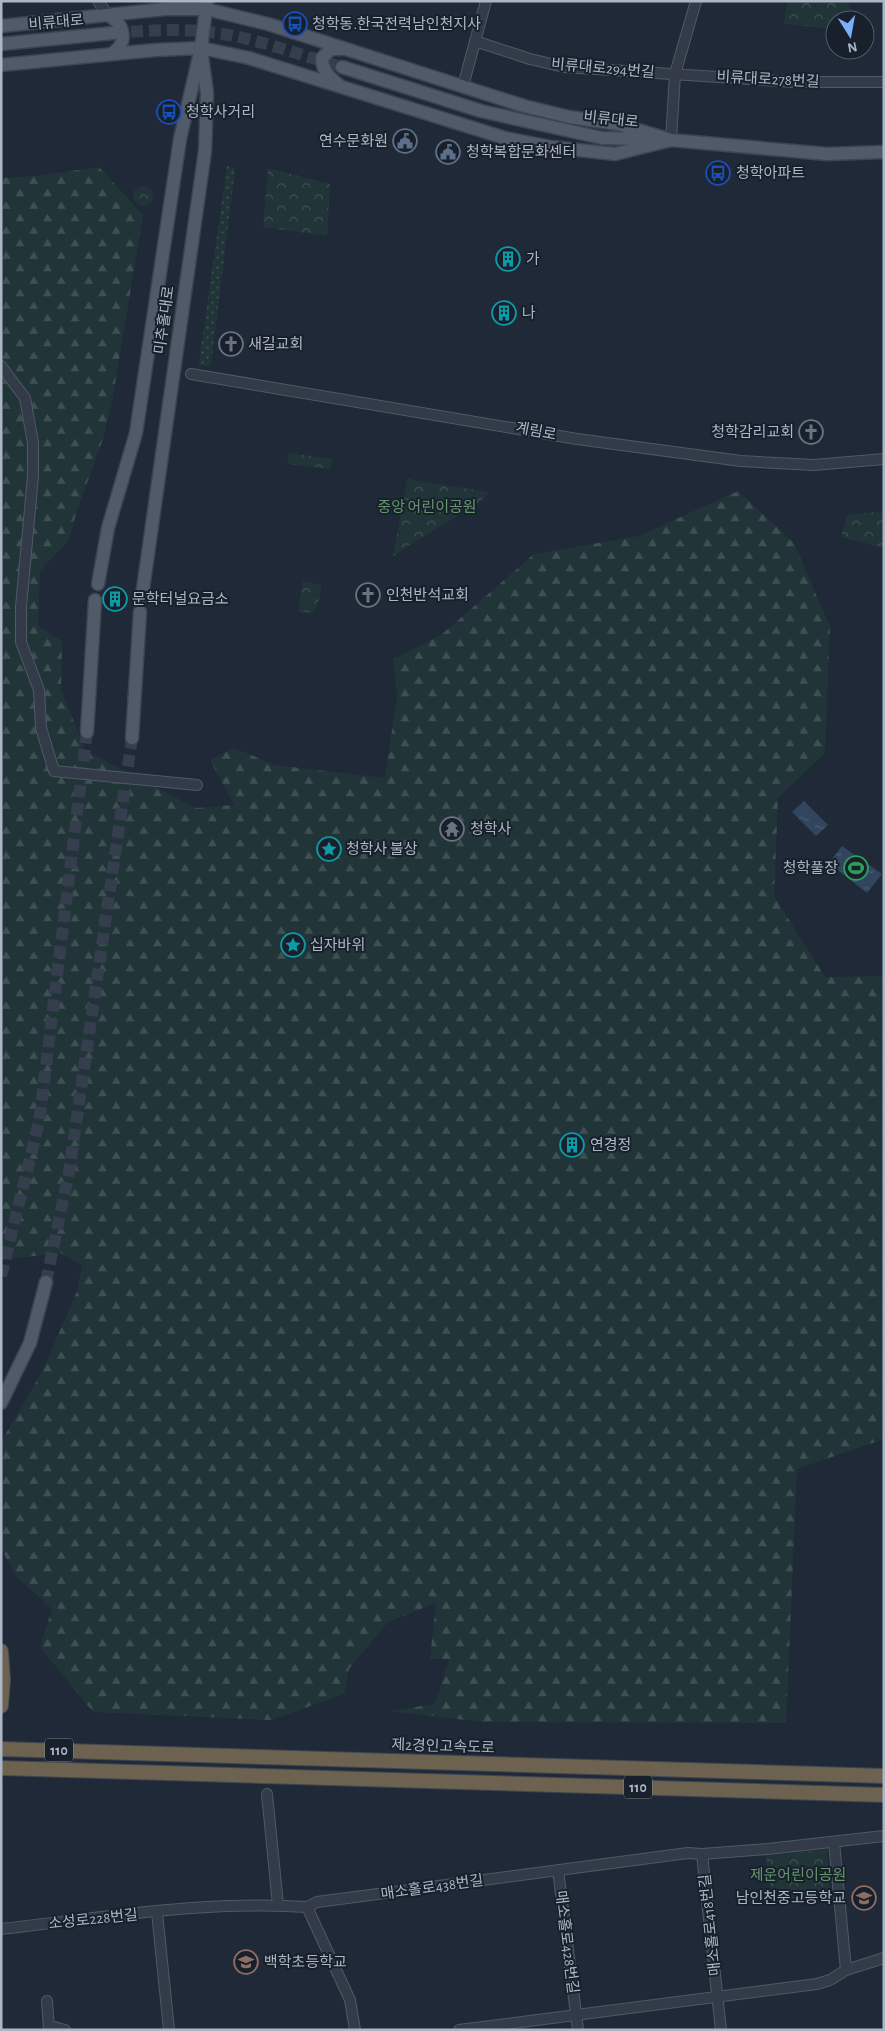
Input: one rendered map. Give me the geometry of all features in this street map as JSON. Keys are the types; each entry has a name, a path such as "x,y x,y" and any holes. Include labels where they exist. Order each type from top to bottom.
{"highway":[{"path":"1,1651 3,1680 1,1706"},
{"name":"제2경인고속도로","path":"1,1748 884,1776"},
{"name":"110","path":"1,1768 884,1795"}],"main road":[{"path":"1,26 207,5 524,106 569,117 618,124 670,140"},
{"name":"미추홀대로","path":"98,584 108,528 136,433 180,139 202,48 207,5"},
{"path":"108,15 115,19 124,33 124,42 118,50 111,54"},
{"name":"비류대로","path":"1,44 113,33"},
{"path":"1,65 111,54 202,48 249,58 505,138 552,147 615,154 670,140"},
{"name":"미추홀대로","path":"142,596 206,152 207,93 202,48"},
{"path":"344,49 331,49 322,58 322,66 331,78 344,89"},
{"name":"비류대로","path":"342,67 481,111 602,138 670,140 827,154 884,152"},
{"path":"87,732 95,600"},
{"path":"132,738 140,612"},
{"path":"1,1403 30,1344 46,1282"}],"street":[{"path":"98,1 108,15"},
{"path":"463,86 486,1"},
{"path":"670,140 675,74 696,1"},
{"name":"비류대로294번길","path":"475,41 530,59 564,67 675,74"},
{"name":"비류대로278번길","path":"675,74 793,82 884,82"},
{"path":"1,366 25,398 33,443 34,476 21,607 21,642 39,690 41,728 54,772 197,785"},
{"name":"계림로","path":"191,374 577,439 741,461 814,465 884,459"},
{"path":"267,1794 278,1905"},
{"name":"매소홀로438번길","path":"307,1907 316,1902 688,1853 702,1854 884,1836"},
{"path":"834,1842 846,1970"},
{"name":"매소홀로418번길","path":"702,1854 721,2030"},
{"name":"매소홀로428번길","path":"558,1870 578,2030"},
{"path":"157,1912 278,1905 307,1907 350,2000 355,2030"},
{"name":"소성로228번길","path":"1,1929 157,1912 169,2030"},
{"name":"매소홀로418번길","path":"718,1996 817,1984 830,1980 846,1970 884,1958"},
{"path":"576,2015 718,1996"},
{"path":"47,2001 50,2028 65,2030"},
{"name":"매소홀로428번길","path":"459,2030 576,2015"}],"green space":[{"path":"787,1 849,1 850,10 825,10 825,28 784,24"},
{"path":"227,166 234,167 235,170 211,364 208,366 200,365 199,361"},
{"path":"99,167 143,215 112,402 102,442 77,510 69,540 40,571 38,626 62,641 61,689 85,750 195,808 234,805 210,760 234,748 275,765 385,778 397,696 393,659 441,635 534,554 639,536 738,491 794,543 830,627 825,753 778,798 774,896 825,977 884,976 884,1439 797,1469 786,1723 484,1722 389,1711 435,1704 449,1659 430,1659 436,1603 388,1622 349,1669 344,1694 271,1720 93,1712 40,1647 52,1609 17,1577 1,1549 1,1442 43,1370 77,1291 82,1265 60,1253 1,1260 1,178 36,176"},
{"path":"268,168 330,184 327,236 263,227"},
{"path":"143,186 150,189 153,196 150,203 143,206 136,203 133,196 136,189"},
{"path":"289,453 332,459 330,469 287,464"},
{"name":"중앙 어린이공원","path":"407,479 489,492 480,502 393,557"},
{"path":"884,511 884,548 841,537 847,515"},
{"path":"303,581 322,585 319,601 313,613 298,612"},
{"name":"제운어린이공원","path":"827,1849 830,1894 772,1902 766,1856"}],"water":[{"path":"804,801 828,825 816,836 792,812"},
{"path":"842,846 882,874 867,893 829,863"}],"tunnel":[{"path":"113,33 173,30 226,34 260,42 342,67"},
{"path":"1,1276 39,1122 87,732"},
{"path":"46,1282 69,1172 132,738"}],"place":[{"name":"청학동.한국전력남인천지사","path":"295,24"},
{"name":"청학사거리","path":"169,112"},
{"name":"연수문화원","path":"405,141"},
{"name":"청학복합문화센터","path":"448,152"},
{"name":"청학아파트","path":"718,173"},
{"name":"가","path":"508,259"},
{"name":"나","path":"504,313"},
{"name":"새길교회","path":"231,344"},
{"name":"청학감리교회","path":"811,432"},
{"name":"인천반석교회","path":"368,595"},
{"name":"문학터널요금소","path":"115,599"},
{"name":"청학사","path":"452,829"},
{"name":"청학사 불상","path":"329,849"},
{"name":"청학풀장","path":"856,868"},
{"name":"십자바위","path":"293,945"},
{"name":"연경정","path":"572,1145"},
{"name":"남인천중고등학교","path":"864,1898"},
{"name":"백학초등학교","path":"246,1962"}]}
